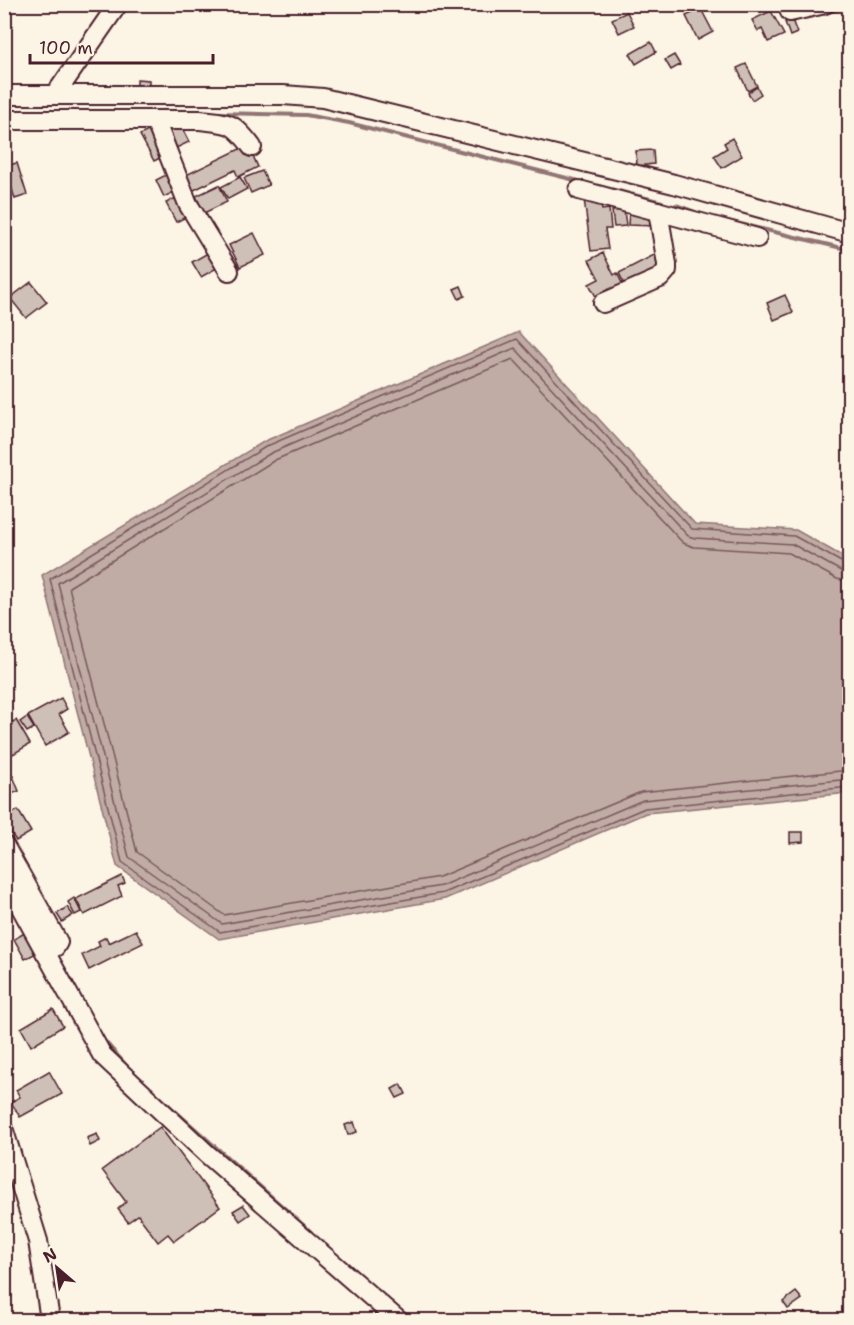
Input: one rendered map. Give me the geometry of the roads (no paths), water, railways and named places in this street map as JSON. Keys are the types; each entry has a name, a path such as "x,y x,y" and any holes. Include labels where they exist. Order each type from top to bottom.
{"street":[{"path":"55,95 118,4"},
{"path":"787,4 790,12 825,4"},
{"path":"252,147 239,129 230,124 200,120 12,120 13,95 283,95 323,98 674,184 849,233"},
{"path":"155,120 188,204 229,271"},
{"path":"603,303 655,281 664,274 667,264 661,212 674,184"},
{"path":"579,190 757,238"},
{"path":"4,844 58,942 55,947 45,952"},
{"path":"4,877 102,1055 207,1154 398,1320"},
{"path":"4,1131 38,1241 50,1320"}],"water":[{"path":"519,332 695,524 796,530 849,560 849,793 646,813 445,899 219,939 117,866 42,575 265,441"}],"waterway":[{"path":"216,113 306,115 349,123 662,202"},
{"path":"676,205 695,212"},
{"path":"728,221 850,250"},
{"path":"101,1037 134,1074"},
{"path":"155,1093 311,1232"}]}
